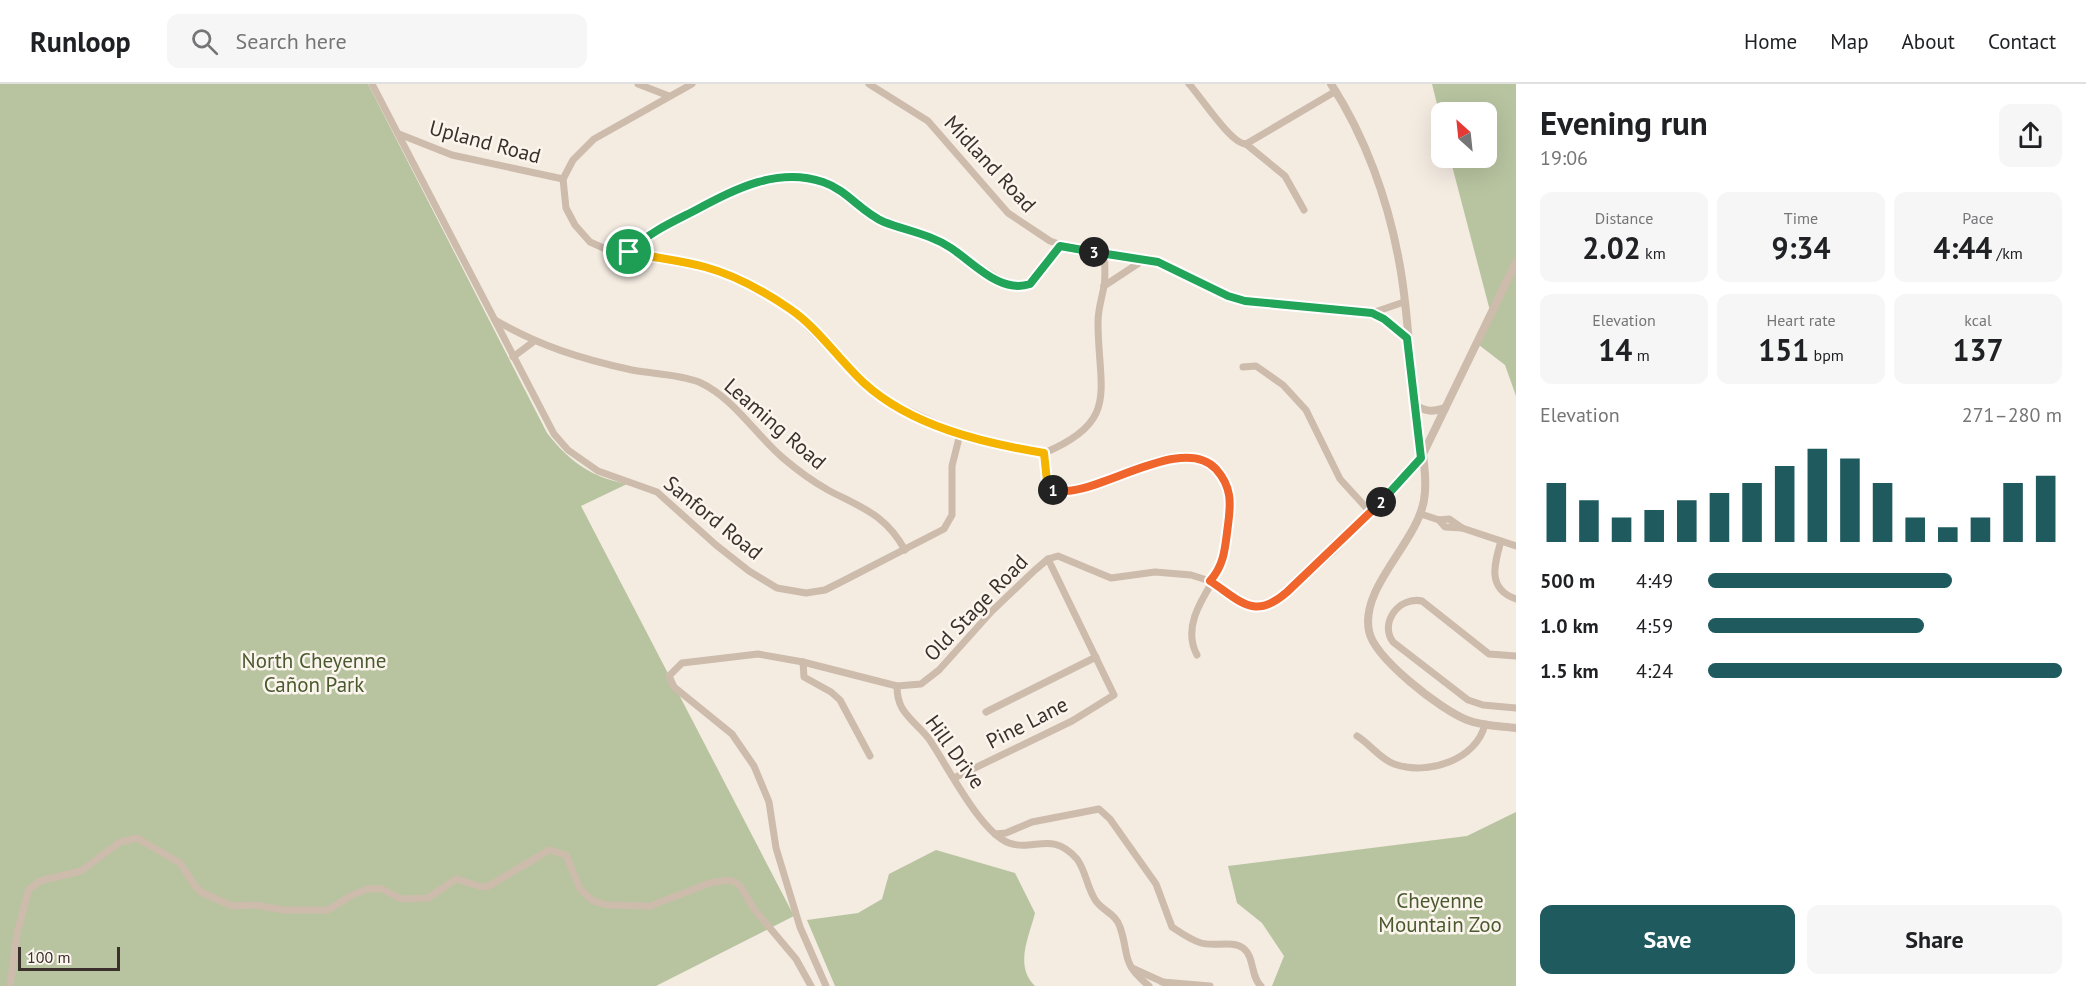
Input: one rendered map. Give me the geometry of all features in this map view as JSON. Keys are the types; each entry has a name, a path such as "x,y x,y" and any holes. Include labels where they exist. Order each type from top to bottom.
{"street":[{"name":"Sanford Road","path":"372,84 549,426 568,450 598,471 657,492 723,551 777,588 796,593 825,590 939,533 949,522 954,505 952,466 960,435"},
{"path":"638,84 669,96"},
{"name":"Upland Road","path":"692,84 678,88 648,110 594,139 579,152 563,179 562,187 567,209 582,235 608,250 707,267 755,288 798,316 875,393 933,424 960,435 1044,453"},
{"name":"Midland Road","path":"869,84 928,121 1008,213 1029,229 1060,246 1145,259 1170,267 1228,296 1245,301 1372,313 1384,319 1407,338"},
{"path":"1189,84 1231,137 1240,144 1246,144 1334,88 1360,137 1381,194 1399,260 1425,488 1421,514 1376,592 1369,610 1369,633 1377,650 1391,666 1459,717 1485,724 1516,728"},
{"name":"Upland Road","path":"399,134 452,155 563,179"},
{"path":"1246,144 1285,176 1304,210"},
{"path":"629,252 643,238 726,194 752,183 785,177 813,179 832,186 873,216 930,236 1009,285 1030,284 1060,246"},
{"path":"1105,254 1104,286 1098,318 1102,378 1098,410 1094,419 1082,433 1044,453 1049,485 1061,492 1168,460 1196,459 1213,466 1229,487 1231,507 1224,561 1210,581 1194,619 1192,640 1197,655"},
{"path":"1104,286 1145,259"},
{"path":"1421,458 1516,262"},
{"name":"Midland Road","path":"1372,313 1404,302"},
{"name":"Leaming Road","path":"495,320 533,342 591,360 686,379 706,386 734,407 770,446 797,469 826,489 880,518 896,534 904,550"},
{"path":"513,357 533,342"},
{"path":"1244,367 1256,366 1294,396 1319,433 1340,479 1371,513"},
{"path":"1415,405 1433,412 1444,408"},
{"name":"Old Stage Road","path":"826,986 800,927 792,892 778,854 768,797 754,766 732,734 674,687 669,676 682,663 740,654 773,655 897,686 921,684 931,678 992,611 1048,559 1058,556 1111,578 1170,572 1210,581 1252,608 1272,604 1333,552 1421,458"},
{"path":"1421,514 1439,520 1445,527 1462,528 1516,546"},
{"path":"1501,541 1494,575 1503,593 1516,599"},
{"path":"986,712 1096,657 1048,559"},
{"path":"1516,656 1503,657 1489,654 1428,606 1414,600 1398,607 1388,624 1389,637 1393,642 1461,696 1475,703 1516,708"},
{"name":"Pine Lane","path":"954,778 1066,724 1113,695 1096,657"},
{"path":"803,662 804,678 831,692 840,700 870,756"},
{"name":"Hill Drive","path":"897,686 897,697 904,711 929,740 995,834"},
{"path":"1357,736 1390,762 1404,766 1426,767 1450,761 1472,750 1482,738 1485,724"},
{"path":"995,834 1006,833 1032,822 1099,809 1110,819 1156,884 1172,927 1201,943 1230,944 1244,949 1249,956 1254,976 1261,986"},
{"path":"995,834 1009,843 1056,845 1073,855 1084,872 1094,899 1120,926 1124,952 1132,968 1149,986"},
{"path":"10,986 17,933 29,889 40,881 81,871 120,842 137,838 180,863 195,886 224,903 284,910 328,910 360,891 376,888 400,899 428,898 456,879 482,887 489,886 549,850 566,855 580,889 593,900 607,905 650,906 710,883 728,880 741,887 754,909 802,969 811,986"},
{"path":"1132,968 1166,984 1210,986"}],"green space":[{"name":"North Cheyenne Cañon Park","path":"0,84 368,84 547,433 582,467 603,477 627,484 581,506 794,916 656,986 0,986"},
{"path":"1432,84 1516,84 1516,396 1505,365 1479,345 1494,315 1489,307 1453,168 1497,168 1497,102 1436,102"},
{"name":"Cheyenne Mountain Zoo","path":"1516,812 1516,986 1272,986 1284,956 1262,923 1237,903 1228,866 1467,836"},
{"path":"936,850 1015,873 1035,913 1024,960 1025,970 1035,986 835,986 807,920 858,913 882,899 889,874"}],"route":[{"path":"800,177 813,179 842,191 873,216 884,222 930,236 1001,282 1016,287 1030,284 1060,246 1158,262 1228,296 1245,301 1372,313 1394,326 1407,338 1421,458 1356,529 1300,582 1272,604 1252,608 1210,581 1219,572 1224,561 1231,507 1229,487 1213,466 1196,459 1168,460 1070,491 1055,491 1051,489 1047,481 1044,453 987,443 960,435 888,401 865,384 792,310 755,288 707,267 629,252 643,238 726,194 752,183 773,178 800,177"}]}
